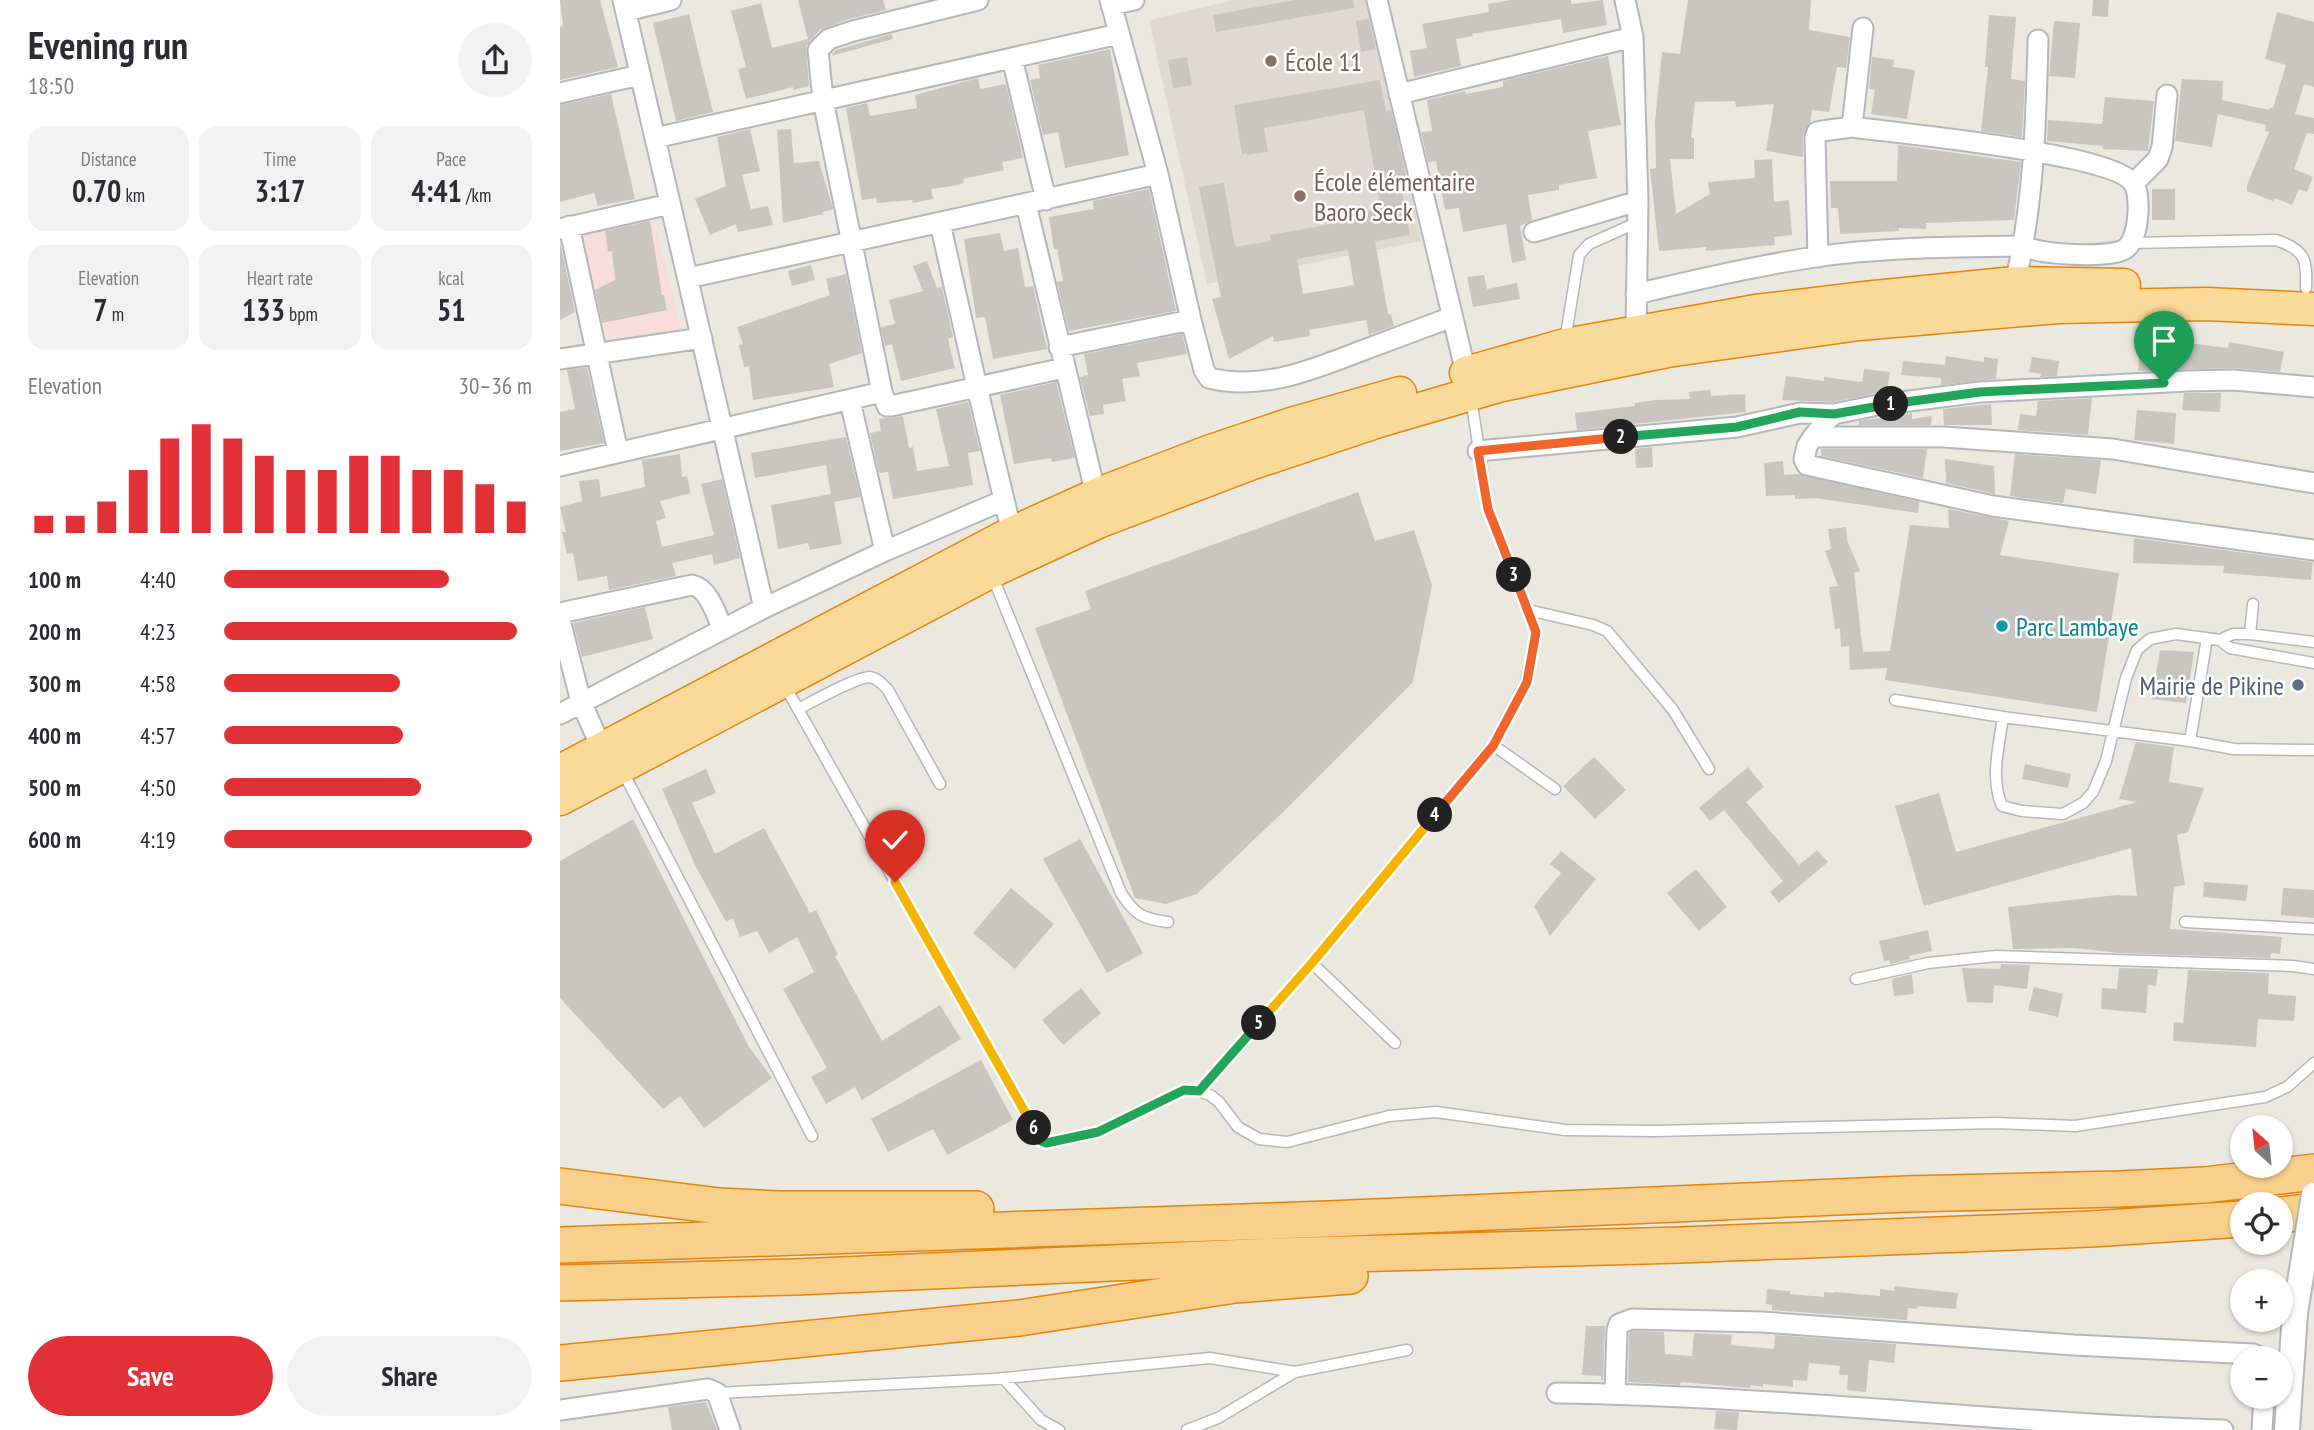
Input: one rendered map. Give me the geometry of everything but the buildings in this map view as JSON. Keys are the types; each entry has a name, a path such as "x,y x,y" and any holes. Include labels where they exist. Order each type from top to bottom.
{"highway":[{"path":"578,776 790,696 990,572 1098,522 1250,464 1379,421 1565,345 1756,311 2015,283 2312,295"},
{"path":"578,776 1012,533 1096,495 1291,424 1469,384 1502,385 1667,351 1859,324 2057,307 2206,304 2312,295"},
{"path":"560,1245 987,1232 1907,1194 2119,1189 2205,1185 2314,1172"},
{"path":"560,1186 719,1206 1061,1209 1089,1213 1117,1225"},
{"path":"2293,1213 2314,1211"},
{"path":"560,1283 796,1277 1260,1256 1454,1252 2091,1228 2230,1220"},
{"path":"560,1363 1019,1318 1235,1285 1390,1273 1414,1269 1454,1252"}],"street":[{"path":"671,0 624,6 764,608"},
{"path":"978,0 852,31 829,39 818,50 823,100 882,392 887,405 891,406 1064,368"},
{"path":"1134,0 1111,3 1158,174 1204,370 1209,378 1265,382 1305,372 1452,317"},
{"path":"1377,0 1469,384"},
{"path":"1625,0 1633,37 1638,201 1636,332"},
{"path":"1852,127 1863,27"},
{"path":"655,138 1119,34"},
{"path":"1399,94 1633,37"},
{"path":"2015,283 2024,246 2035,151 2038,40"},
{"path":"1012,58 1046,200"},
{"path":"560,93 640,75"},
{"path":"2134,183 2158,159 2162,147 2167,95"},
{"path":"1636,294 1818,257 1919,248 2024,246 2032,251 2050,254 2090,254 2123,250 2136,234 2138,194 2134,183 2117,171 2035,151 1852,127 1822,131 1817,132 1815,138 1818,257"},
{"path":"688,278 1158,174"},
{"path":"1534,232 1638,201"},
{"path":"618,452 565,228 670,204"},
{"path":"1026,204 1096,495"},
{"path":"940,223 1012,533"},
{"path":"1059,347 1191,320"},
{"path":"560,359 702,338"},
{"path":"1478,451 1737,427 1800,412 1834,414 1878,405 1980,392 2233,380 2314,387"},
{"path":"560,467 882,392"},
{"path":"850,401 885,551"},
{"path":"1834,414 1807,446 1804,459 1807,465 1993,506 2314,551"},
{"path":"1814,437 1944,437 2113,449 2314,483"},
{"path":"560,714 764,608 885,551 1004,500"},
{"path":"560,613 692,585 699,586 705,593 723,629"},
{"path":"560,620 581,702 578,776"},
{"path":"2287,1430 2295,1313 2314,1195"},
{"path":"1615,1393 1617,1330 1619,1324 1632,1319 1762,1322 2034,1342 2230,1353"},
{"path":"560,1410 708,1389 718,1393 730,1430"},
{"path":"1557,1393 1615,1393 1840,1405 2079,1424 2223,1430"},
{"path":"2262,1430 2263,1409"}],"lane":[{"path":"1565,345 1579,255 1589,244 1636,223"},
{"path":"2131,243 2276,240 2287,243 2307,262 2312,295"},
{"path":"1199,1091 1312,963 1493,746 1527,682 1536,632 1488,509 1469,384"},
{"path":"990,572 1121,894 1130,907 1146,919 1168,922"},
{"path":"2250,634 2253,604"},
{"path":"1528,610 1593,625 1607,631 1673,710 1709,769"},
{"path":"2003,717 1996,768 1996,792 2002,806 2022,811 2063,814 2083,803 2093,792 2105,761 2126,678 2137,650 2150,639 2176,634 2207,638 2220,640 2230,648 2314,663"},
{"path":"2220,640 2233,634 2250,634 2314,642"},
{"path":"2190,741 2207,638"},
{"path":"940,784 888,690 878,680 869,677 790,696 1041,1141 1051,1143 1098,1132 1184,1090 1210,1095 1219,1102 1238,1127 1259,1139 1287,1142 1389,1116 1437,1112 1565,1130 1996,1123 2075,1126 2265,1097 2287,1087 2314,1063"},
{"path":"1895,700 2234,749 2314,750"},
{"path":"1493,746 1555,789"},
{"path":"578,776 812,1136"},
{"path":"2185,922 2314,929"},
{"path":"1856,979 1927,963 1996,956 2293,966 2314,969"},
{"path":"1312,963 1395,1043"},
{"path":"1187,1430 1218,1418 1295,1373 1407,1350"},
{"path":"718,1393 1003,1378 1210,1359 1295,1373"},
{"path":"1003,1378 1041,1420 1059,1430"}],"shaded area":[{"path":"1234,0 1371,0 1421,241 1207,284 1149,20"},
{"path":"652,214 684,341 600,355 578,231"}],"place":[{"name":"École 11","path":"1271,61"},
{"name":"École élémentaire Baoro Seck","path":"1300,196"},
{"name":"Parc Lambaye","path":"2002,626"},
{"name":"Mairie de Pikine","path":"2298,685"}],"route":[{"path":"895,882 1041,1141 1051,1143 1098,1132 1146,1111 1184,1090 1199,1091 1312,963 1493,746 1527,682 1536,632 1488,509 1478,451 1737,427 1800,412 1834,414 1878,405 1980,392 2164,383"}]}
